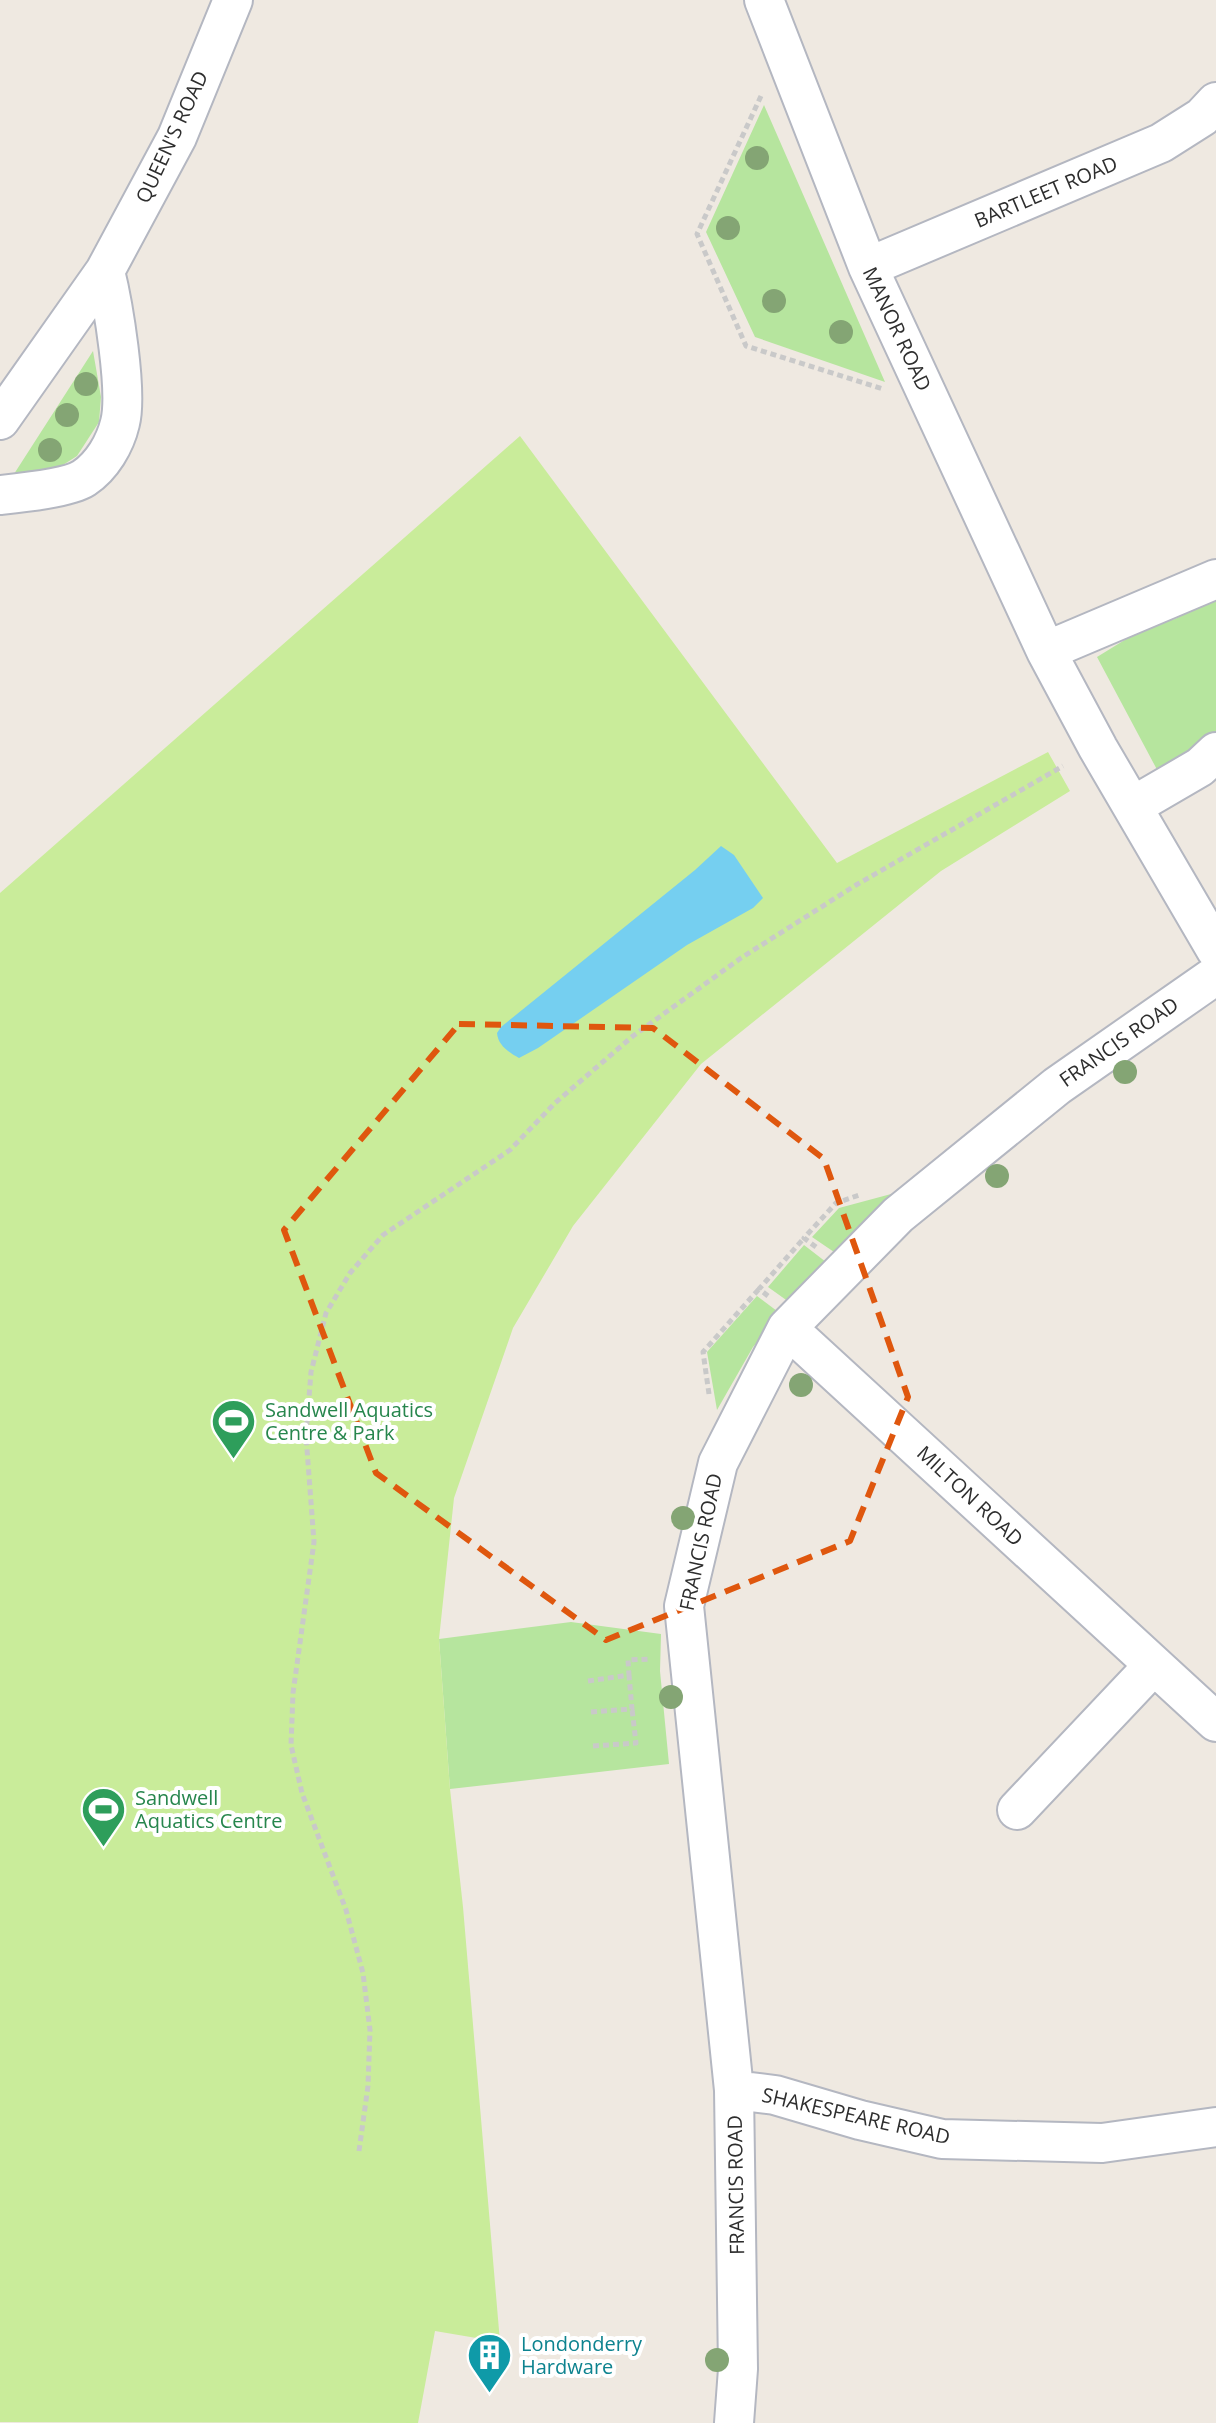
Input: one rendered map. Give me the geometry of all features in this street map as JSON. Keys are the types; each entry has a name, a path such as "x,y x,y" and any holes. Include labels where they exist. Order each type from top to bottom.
{"street":[{"name":"QUEEN'S ROAD","path":"0,420 105,271 177,137 233,0"},
{"name":"MANOR ROAD","path":"764,0 868,267 1046,651 1098,748 1216,950"},
{"name":"BARTLEET ROAD","path":"868,267 1161,143 1211,117"},
{"path":"0,495 31,492 83,479 109,453 121,421 121,387 112,297 105,271"},
{"path":"1046,651 1216,579"},
{"path":"1133,806 1200,767 1216,752"},
{"name":"FRANCIS ROAD","path":"734,2423 738,2369 734,2090 684,1606 718,1463 782,1315 898,1215 1057,1086 1216,975"},
{"name":"MILTON ROAD","path":"782,1315 1216,1722"},
{"path":"1017,1810 1154,1665"},
{"name":"SHAKESPEARE ROAD","path":"734,2090 775,2095 860,2120 942,2139 1102,2143 1216,2127"}],"path":[{"path":"783,48 697,234 746,346 890,392"},
{"path":"359,2151 368,2086 370,2030 363,1973 341,1895 302,1793 291,1745 293,1693 314,1542 307,1450 311,1372 326,1313 350,1273 383,1235 510,1150 555,1103 633,1036 741,958 856,885 1063,766"},
{"path":"709,1395 703,1352 804,1238"},
{"path":"759,1289 782,1315"},
{"path":"593,1746 636,1743 628,1660 664,1658"},
{"path":"588,1681 629,1675"},
{"path":"591,1712 632,1709"}],"highlighted area":[{"path":"459,1024 653,1028 824,1159 908,1397 850,1541 606,1640 376,1473 284,1230"}],"green space":[{"path":"764,105 885,382 755,337 706,232"},
{"path":"93,351 101,397 99,422 77,456 55,470 14,474"},
{"name":"Sandwell Aquatics Centre & Park","path":"520,436 837,863 1048,752 1070,791 941,871 701,1064 573,1226 513,1328 454,1498 439,1639 500,2342 435,2331 418,2423 0,2422 0,893"},
{"path":"1216,597 1216,734 1162,779 1097,657 1149,625 1175,619"},
{"path":"906,1190 834,1252 812,1237 839,1208"},
{"path":"804,1245 826,1262 789,1302 768,1287"},
{"path":"757,1296 781,1314 753,1347 717,1410 707,1352"},
{"path":"571,1622 661,1634 660,1671 669,1764 450,1789 439,1639"}],"water":[{"path":"721,846 734,855 763,898 753,908 687,945 538,1048 519,1058 504,1048 497,1033 501,1027"}],"place":[{"name":"Sandwell Aquatics Centre & Park","path":"234,1461"},
{"name":"Sandwell Aquatics Centre","path":"104,1848"},
{"name":"Londonderry Hardware","path":"490,2394"}]}
